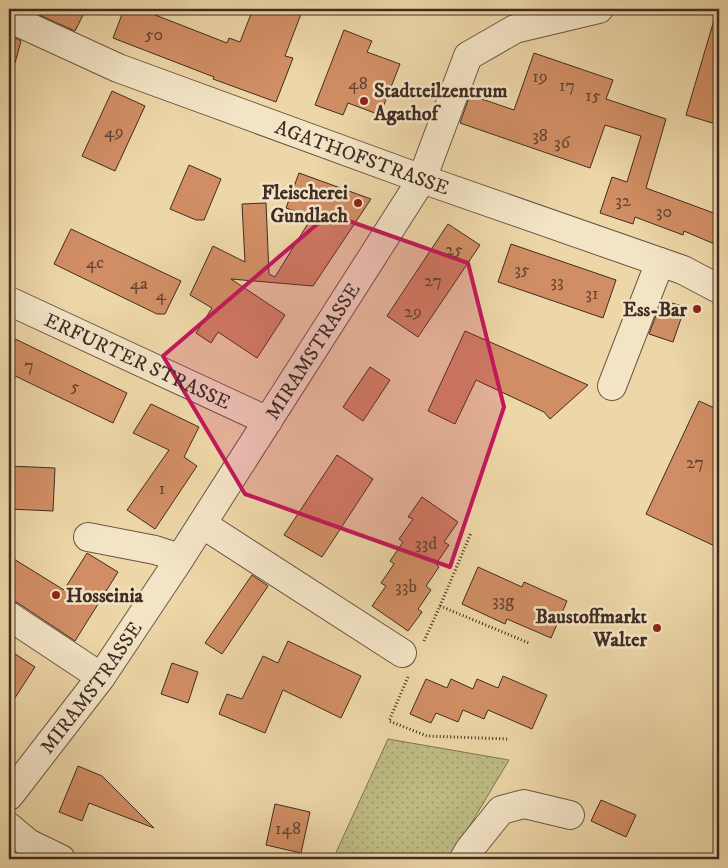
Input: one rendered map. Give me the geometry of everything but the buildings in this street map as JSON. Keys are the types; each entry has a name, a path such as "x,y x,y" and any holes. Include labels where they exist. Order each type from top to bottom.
{"street":[{"name":"MIRAMSTRASSE","path":"9,796 101,677 202,524 422,179 468,56 515,29 599,9"},
{"name":"AGATHOFSTRASSE","path":"9,18 118,68 422,179 683,270 719,289"},
{"path":"612,386 660,262"},
{"name":"ERFURTER STRASSE","path":"9,301 268,421"},
{"path":"202,524 413,654"},
{"path":"88,537 139,546 180,558"},
{"path":"9,616 101,677"},
{"path":"464,859 501,810 524,804 570,815"},
{"path":"9,827 28,843 61,859"}],"path":[{"path":"471,533 440,606 413,654 389,721 427,736 508,740"},
{"path":"440,606 528,643"}],"highlighted area":[{"path":"329,214 468,263 504,407 450,567 245,494 163,356"}],"shaded area":[{"path":"388,739 509,760 450,859 333,859"}],"place":[{"name":"Stadtteilzentrum Agathof","path":"364,101"},
{"name":"Fleischerei Gundlach","path":"358,203"},
{"name":"Ess-Bar","path":"697,309"},
{"name":"Hosseinia","path":"56,595"},
{"name":"Baustoffmarkt Walter","path":"657,628"}]}
